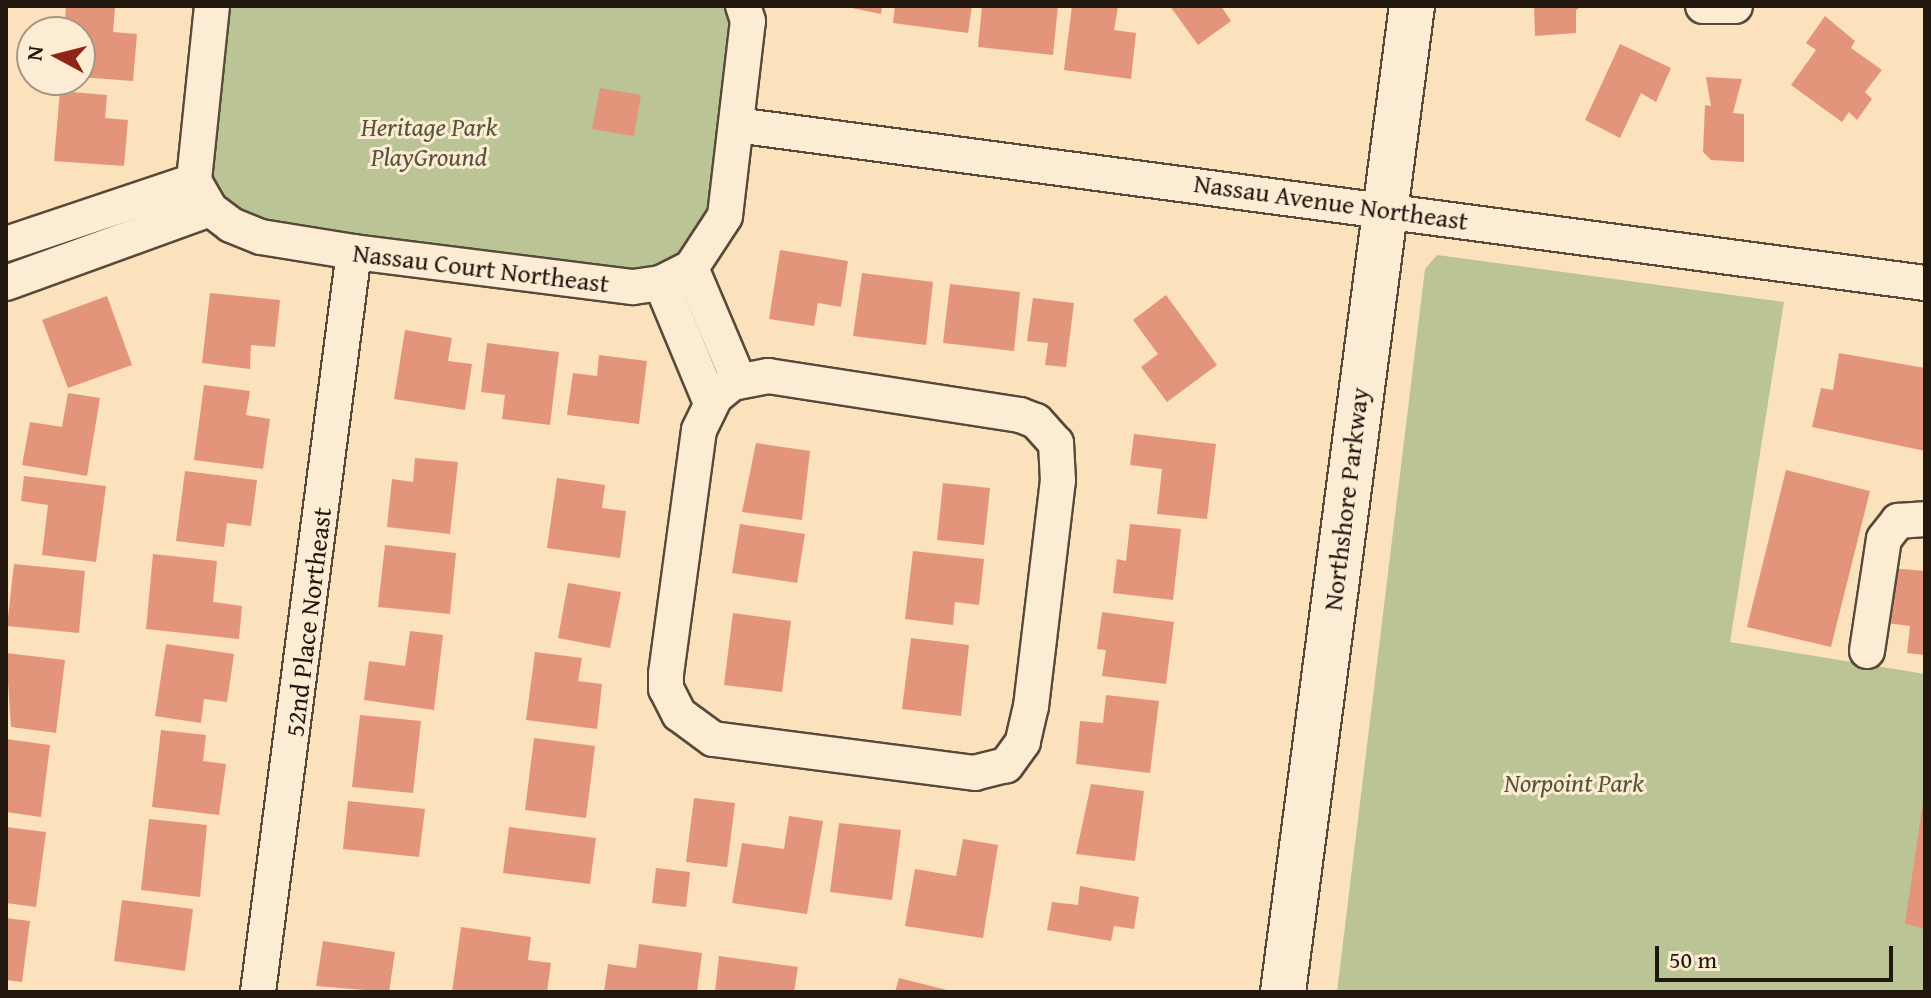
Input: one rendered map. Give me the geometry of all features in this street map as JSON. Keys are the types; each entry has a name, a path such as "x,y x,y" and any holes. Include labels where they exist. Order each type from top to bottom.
{"street":[{"path":"202,195 212,6"},
{"path":"676,276 725,216 748,21 743,6"},
{"name":"Northshore Parkway","path":"1283,992 1412,6"},
{"path":"1703,6 1735,6"},
{"name":"Nassau Avenue Northeast","path":"736,125 1385,208 1925,283"},
{"path":"6,244 202,195"},
{"path":"6,283 202,195"},
{"name":"Nassau Court Northeast","path":"202,195 261,237 354,252 633,287 676,276"},
{"name":"52nd Place Northeast","path":"258,992 354,252"},
{"path":"676,276 739,381"},
{"path":"676,276 711,403"},
{"path":"768,376 1020,415 1049,432 1056,443 1058,480 1031,706 1023,742 1006,765 975,773 713,739 679,714 666,674 699,430 711,403 739,381 768,376"},
{"path":"1867,651 1884,539 1898,521 1925,519"}],"green space":[{"name":"Heritage Park PlayGround","path":"212,6 743,6 725,216 661,283 261,237 210,209"},
{"name":"Norpoint Park","path":"1437,255 1784,302 1730,642 1925,674 1925,992 1337,992 1425,269"}],"building":[{"path":"66,6 115,8 113,32 137,34 133,81 96,78 96,16 65,16"},
{"path":"842,6 882,6 881,14"},
{"path":"895,6 972,6 968,33 893,23"},
{"path":"982,6 1058,6 1053,55 978,47"},
{"path":"1072,6 1118,7 1114,30 1136,33 1131,79 1064,70"},
{"path":"1170,6 1221,6 1231,21 1198,45"},
{"path":"1534,6 1582,6 1576,10 1576,33 1535,36"},
{"path":"1825,16 1855,41 1851,48 1882,70 1865,92 1872,99 1857,120 1849,112 1842,122 1791,85 1816,50 1806,43"},
{"path":"1620,44 1671,68 1656,102 1641,93 1620,138 1585,120"},
{"path":"1706,77 1742,79 1733,113 1744,114 1744,162 1711,160 1703,152 1705,105 1711,106"},
{"path":"600,88 641,95 634,136 592,129"},
{"path":"107,95 105,118 128,120 124,166 54,161 60,96"},
{"path":"780,250 848,261 841,307 818,303 814,326 769,319"},
{"path":"862,273 933,282 926,345 853,336"},
{"path":"950,284 1020,292 1014,351 943,343"},
{"path":"210,293 280,300 275,347 251,345 250,369 202,363"},
{"path":"1166,295 1217,365 1167,402 1141,367 1158,354 1133,320"},
{"path":"107,296 132,365 68,388 42,320"},
{"path":"1033,298 1074,303 1066,367 1045,365 1048,343 1027,341"},
{"path":"405,330 452,338 448,361 472,364 465,410 394,399"},
{"path":"487,343 559,352 550,425 502,419 505,395 481,392"},
{"path":"1839,353 1925,368 1925,451 1812,427 1821,388 1833,390"},
{"path":"599,355 647,361 639,424 567,415 573,373 597,376"},
{"path":"204,385 250,391 246,415 270,419 263,469 194,460"},
{"path":"68,393 100,398 87,476 22,465 30,422 62,427"},
{"path":"1134,434 1216,444 1207,519 1157,514 1162,469 1130,465"},
{"path":"756,443 810,451 802,520 742,512"},
{"path":"415,458 458,462 450,534 387,527 392,479 413,482"},
{"path":"1786,470 1870,491 1831,647 1747,627"},
{"path":"185,471 257,480 251,526 227,523 224,547 176,541"},
{"path":"24,476 106,486 96,562 42,555 48,505 21,501"},
{"path":"557,478 605,485 602,508 626,511 620,558 547,548"},
{"path":"943,483 990,488 984,545 937,540"},
{"path":"740,524 805,534 797,583 732,573"},
{"path":"1130,524 1181,529 1173,600 1113,593 1117,559 1126,561"},
{"path":"385,545 456,553 450,614 378,607"},
{"path":"913,551 984,559 979,605 955,602 953,625 905,619"},
{"path":"153,554 217,561 213,602 242,606 239,639 146,629"},
{"path":"14,564 85,571 79,633 7,626"},
{"path":"1892,568 1925,571 1925,655 1907,653 1910,626 1886,623"},
{"path":"568,583 621,592 610,648 558,638"},
{"path":"1102,612 1174,622 1166,684 1102,676 1106,650 1097,649"},
{"path":"733,613 791,621 782,692 724,685"},
{"path":"410,631 443,635 434,710 364,700 369,661 405,666"},
{"path":"911,638 969,645 961,716 902,709"},
{"path":"166,644 234,654 227,702 204,699 201,723 155,716"},
{"path":"535,652 582,658 578,681 602,684 597,729 526,720"},
{"path":"6,653 65,660 56,733 11,727"},
{"path":"1106,695 1159,701 1150,773 1076,764 1080,721 1103,723"},
{"path":"360,715 421,721 413,793 352,787"},
{"path":"161,730 206,735 203,761 226,764 219,815 152,807"},
{"path":"534,738 595,746 586,818 525,810"},
{"path":"6,739 50,745 41,817 6,812"},
{"path":"1091,784 1144,791 1135,861 1076,854"},
{"path":"694,798 735,803 727,867 686,862"},
{"path":"348,801 425,809 419,857 343,849"},
{"path":"1925,802 1925,929 1905,924"},
{"path":"789,816 823,821 807,914 732,903 742,843 784,849"},
{"path":"149,819 207,825 200,897 141,890"},
{"path":"839,823 901,830 892,900 830,892"},
{"path":"6,827 46,832 36,907 6,903"},
{"path":"509,827 596,838 590,884 503,873"},
{"path":"963,839 998,845 983,938 905,926 915,869 956,876"},
{"path":"656,868 690,872 686,907 652,903"},
{"path":"1080,886 1139,897 1134,929 1114,926 1111,941 1047,930 1052,902 1078,905"},
{"path":"122,900 193,909 185,971 114,961"},
{"path":"6,918 30,921 22,982 6,980"},
{"path":"461,927 531,937 528,960 551,963 547,992 452,992"},
{"path":"323,941 395,952 389,992 316,986"},
{"path":"639,944 702,953 697,992 604,992 608,964 636,968"},
{"path":"719,956 798,967 794,992 715,992"},
{"path":"899,978 951,991 951,992 895,992"}]}
